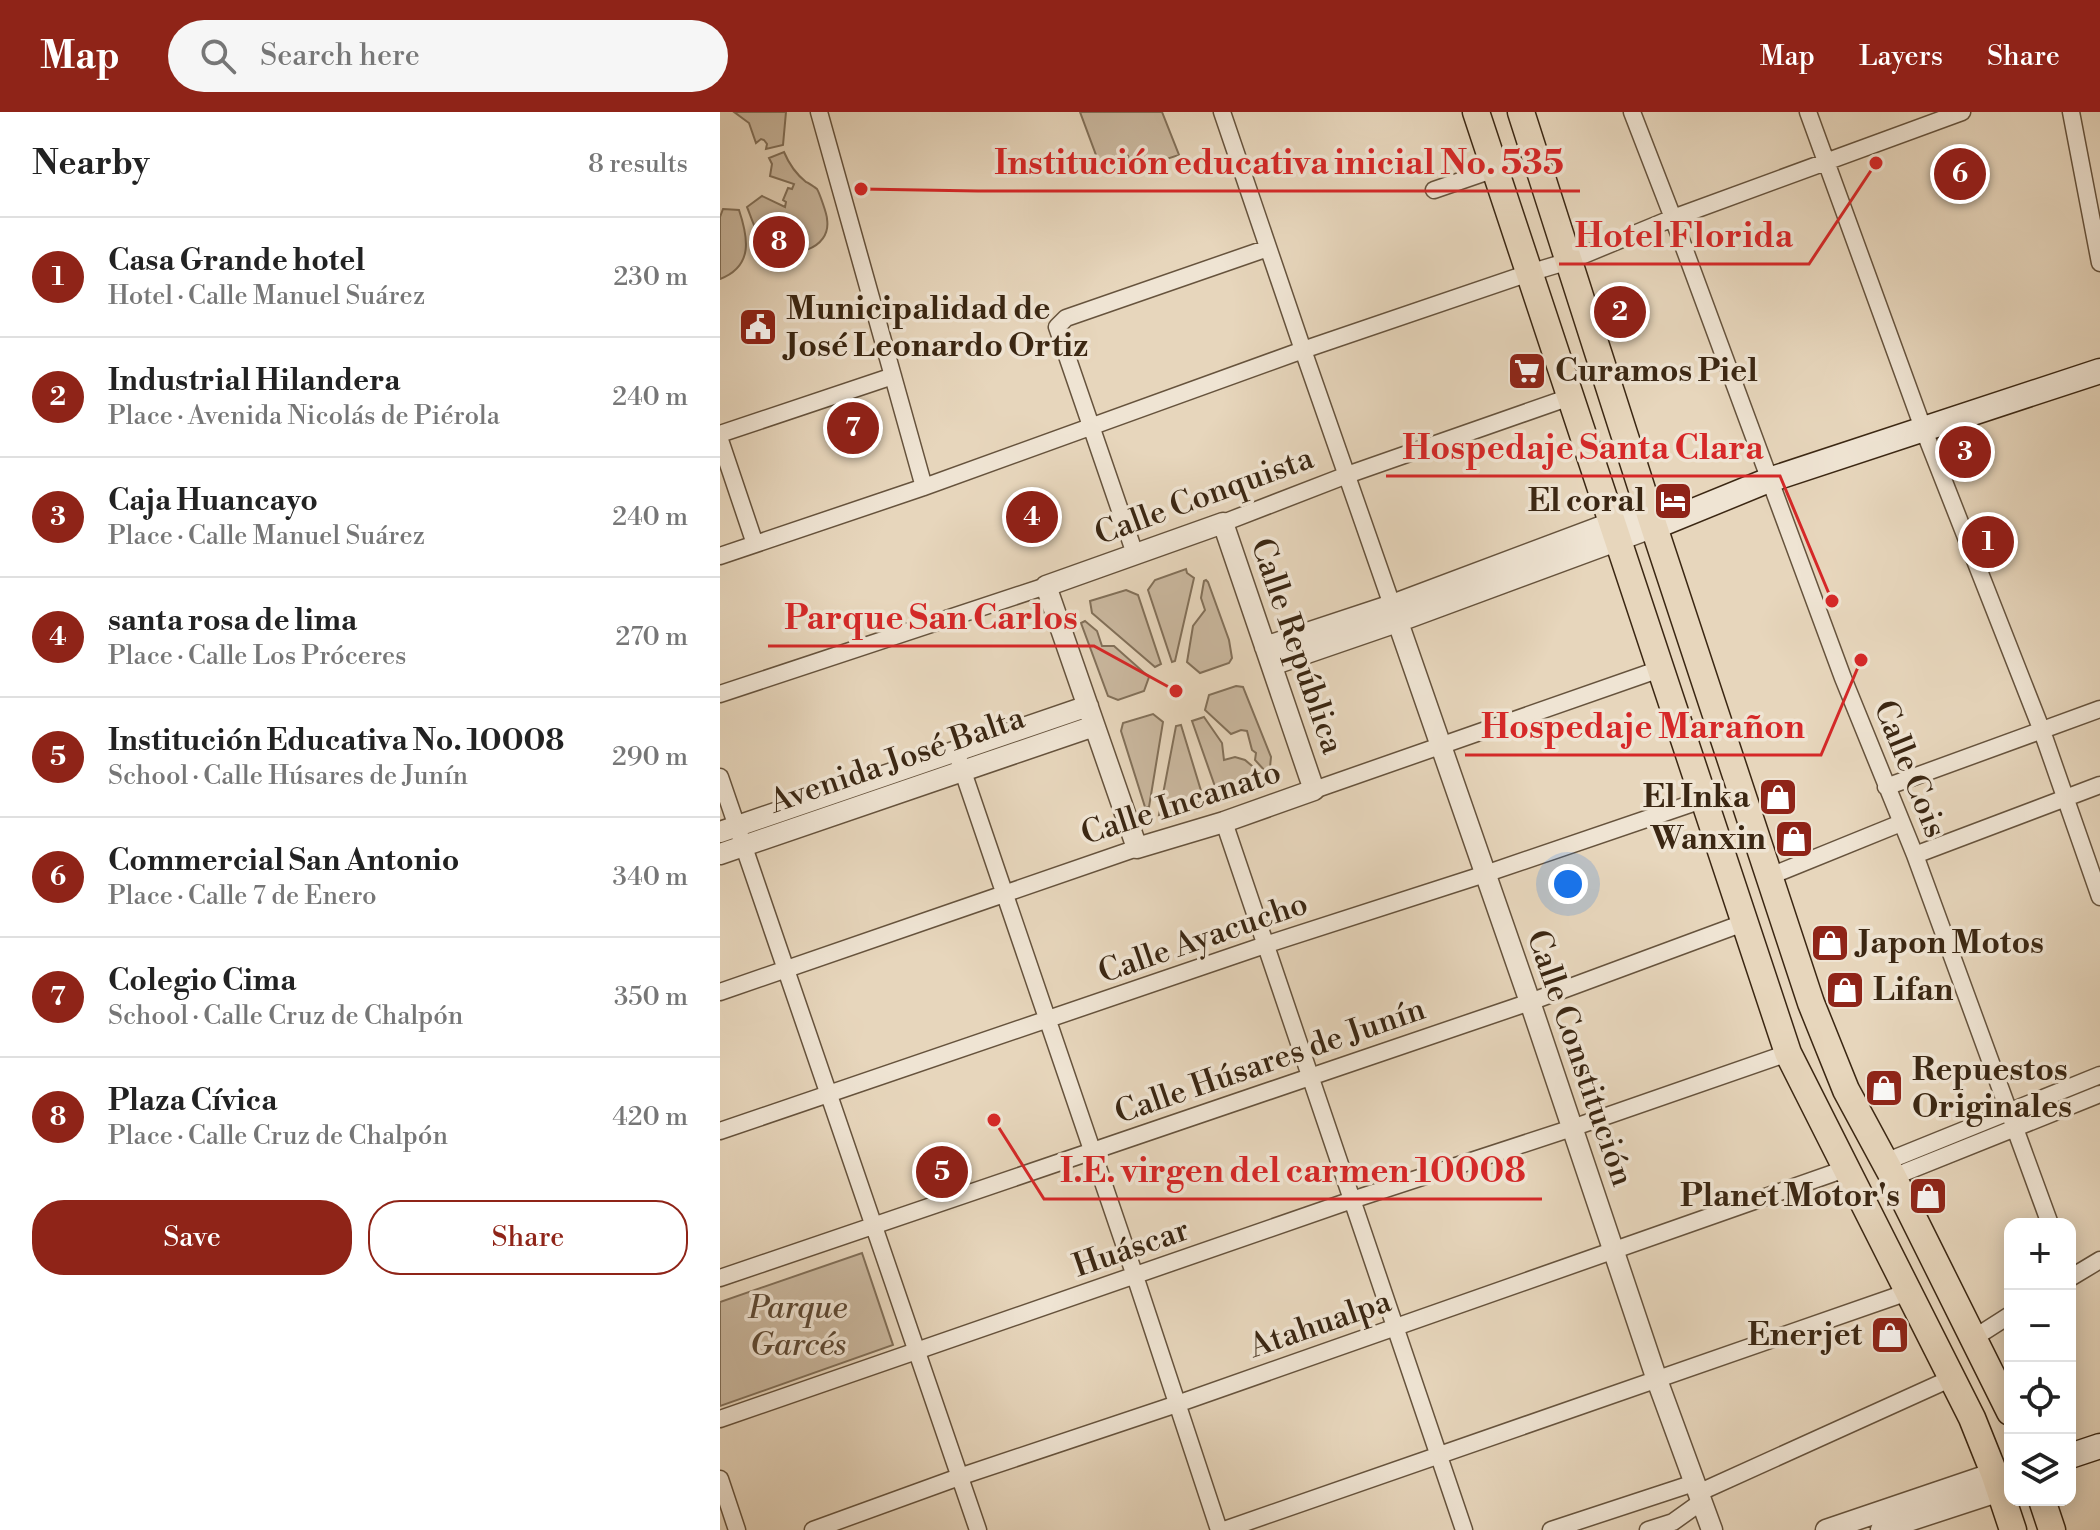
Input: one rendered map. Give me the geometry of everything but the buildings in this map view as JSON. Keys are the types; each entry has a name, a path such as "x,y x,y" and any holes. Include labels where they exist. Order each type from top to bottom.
{"main road":[{"path":"1476,112 1788,1053 2004,1480"},
{"path":"1521,112 1768,877 1829,1049 1846,1090 2004,1400"},
{"path":"1651,518 2100,371"},
{"path":"1735,889 1768,877"},
{"path":"2076,1454 2100,1446"},
{"path":"2009,1506 2013,1530"},
{"path":"2044,1506 2052,1530"}],"street":[{"path":"819,112 924,487"},
{"path":"1222,112 1394,614"},
{"name":"Calle Cois","path":"1632,112 1769,480 1915,855 2048,1218"},
{"path":"1808,112 1923,428 2042,731 2100,897"},
{"path":"720,556 924,487 1303,350 1569,261 1673,218 1962,112"},
{"path":"2071,112 2100,263"},
{"path":"1434,190 1495,169"},
{"path":"1135,554 1057,327 1066,318 1268,248"},
{"path":"755,544 720,437 893,376"},
{"name":"Calle Conquista","path":"720,694 1046,586 1570,397"},
{"path":"1268,656 1394,614 1651,518"},
{"name":"Calle República","path":"1223,523 1314,790"},
{"path":"1046,586 1137,848"},
{"name":"Calle Constitución","path":"1394,614 1530,1002 1657,1380 1712,1530"},
{"name":"Calle Incanato","path":"720,992 1137,848 1224,822 1660,669"},
{"path":"1886,787 2100,709"},
{"name":"Avenida José Balta","path":"728,829 956,751 1091,716"},
{"name":"Avenida José Balta","path":"720,854 963,771 1091,716"},
{"path":"956,751 1222,1530 1908,1292"},
{"path":"720,777 728,829 744,846 978,1530"},
{"path":"1915,855 2100,785"},
{"name":"Calle Ayacucho","path":"720,1131 1705,799"},
{"path":"1224,822 1464,1530"},
{"path":"1768,877 1901,823"},
{"name":"Calle Húsares de Junín","path":"720,1278 1530,1002 1746,922"},
{"name":"Huáscar","path":"720,1419 1788,1053"},
{"path":"1889,1170 2012,1120 2100,1075"},
{"path":"2012,1120 2100,1094"},
{"name":"Atahualpa","path":"813,1530 1845,1169"},
{"path":"2076,1274 2100,1260"},
{"path":"1974,1338 2004,1319"},
{"path":"1551,1530 1698,1492 1952,1378"},
{"path":"720,1479 737,1530"},
{"path":"1826,1530 1863,1524 2004,1480"},
{"path":"1881,1530 2004,1480"},
{"path":"1648,1530 1673,1522 1698,1492"}],"green space":[{"path":"734,112 786,112 783,145 766,149 764,140 756,143 749,123"},
{"path":"1080,112 1162,112 1179,155 1133,170 1128,156 1099,163"},
{"path":"784,152 799,176 817,189 827,219 823,238 807,250 797,252 777,250 768,245 757,232 747,207 762,196 785,207 783,200 788,188 792,189 794,184 770,176 772,164 769,158"},
{"path":"723,209 739,210 745,230 746,250 739,267 720,279 720,217"},
{"path":"1186,569 1194,578 1175,661 1172,662 1148,590 1155,580"},
{"path":"1206,580 1229,640 1232,658 1229,663 1200,673 1187,662 1193,626 1205,610 1201,598"},
{"path":"1126,590 1138,595 1161,664 1155,667 1092,613 1090,601"},
{"path":"1085,621 1097,631 1102,646 1114,646 1149,677 1144,691 1118,700 1108,696 1081,623"},
{"path":"1236,686 1243,687 1271,757 1266,772 1255,760 1256,753 1252,750 1247,731 1231,734 1205,710 1209,695"},
{"path":"1153,714 1163,722 1149,807 1145,807 1121,731 1123,723"},
{"path":"1204,717 1222,743 1224,760 1235,757 1245,760 1258,771 1257,784 1218,795 1192,721"},
{"path":"1181,725 1202,794 1200,801 1159,815 1176,726"},
{"name":"Parque Garcés","path":"862,1253 893,1345 720,1406 720,1302"}],"place":[{"name":"Hotel Florida","path":"1876,163"},
{"name":"Commercial San Antonio","path":"1960,174"},
{"name":"Institución educativa inicial No. 535","path":"861,189"},
{"name":"Plaza Cívica","path":"779,242"},
{"name":"Industrial Hilandera","path":"1620,312"},
{"name":"Municipalidad de José Leonardo Ortiz","path":"758,327"},
{"name":"Curamos Piel","path":"1527,371"},
{"name":"Colegio Cima","path":"853,428"},
{"name":"Caja Huancayo","path":"1965,452"},
{"name":"El coral","path":"1673,501"},
{"name":"santa rosa de lima","path":"1032,517"},
{"name":"Casa Grande hotel","path":"1988,542"},
{"name":"Hospedaje Santa Clara","path":"1832,601"},
{"name":"Hospedaje Marañon","path":"1861,660"},
{"name":"Parque San Carlos","path":"1176,691"},
{"name":"El Inka","path":"1778,797"},
{"name":"Wanxin","path":"1794,839"},
{"name":"Japon Motos","path":"1830,943"},
{"name":"Lifan","path":"1845,990"},
{"name":"Repuestos Originales","path":"1884,1088"},
{"name":"I.E. virgen del carmen 10008","path":"994,1120"},
{"name":"Institución Educativa No. 10008","path":"942,1172"},
{"name":"Planet Motor's","path":"1928,1196"},
{"name":"Enerjet","path":"1890,1335"}]}
